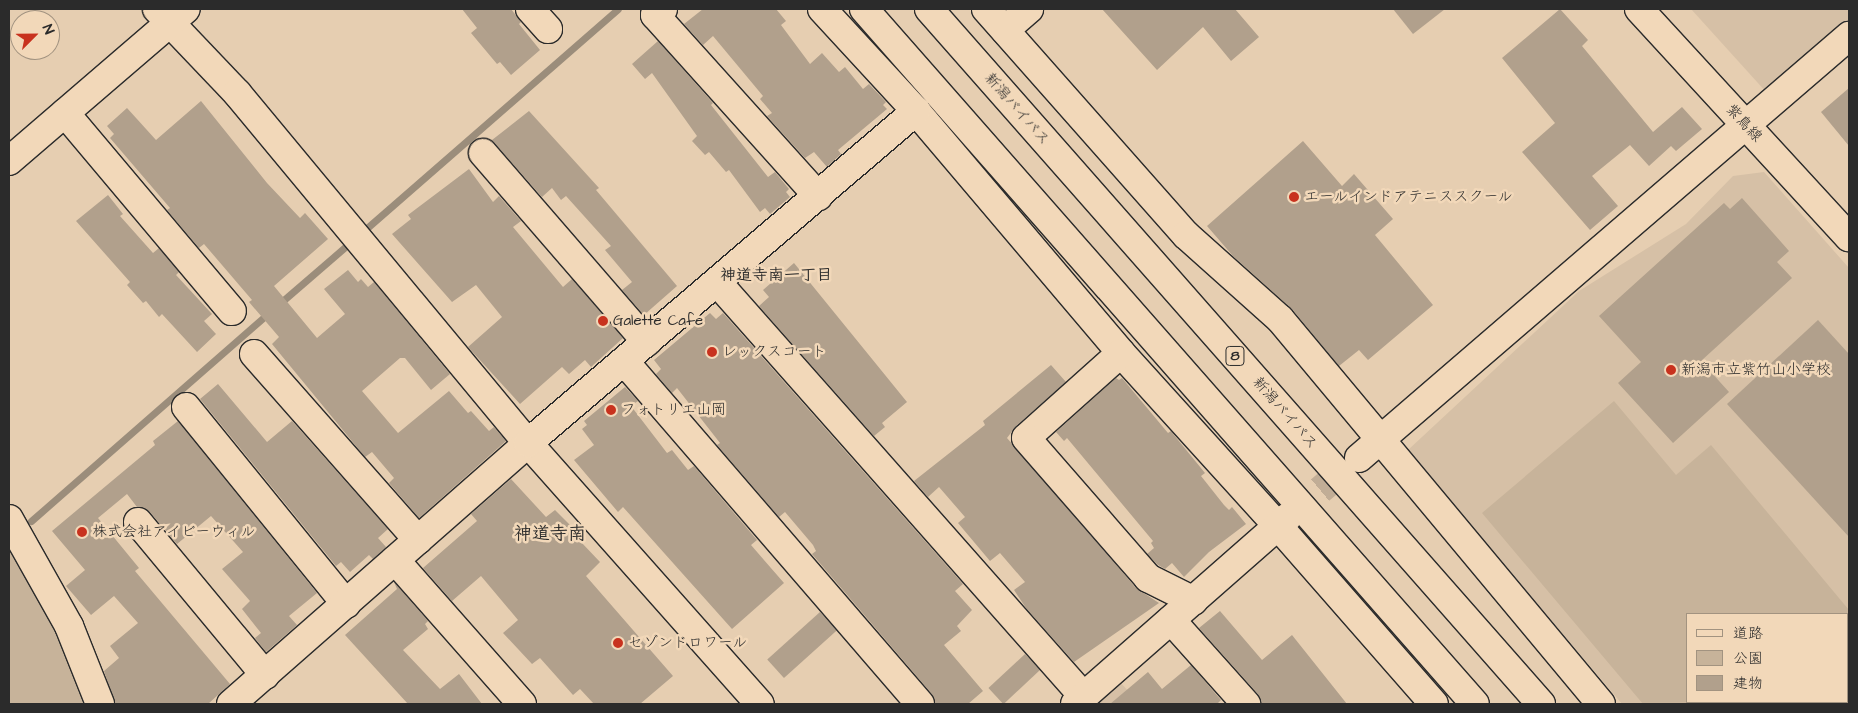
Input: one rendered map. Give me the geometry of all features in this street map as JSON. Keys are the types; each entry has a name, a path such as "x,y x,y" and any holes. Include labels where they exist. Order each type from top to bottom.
{"main road":[{"path":"530,9 548,29"},
{"path":"664,9 655,16 818,196"},
{"path":"822,9 916,111 1120,353 1283,522 1434,704"},
{"path":"864,9 1475,704"},
{"name":"新潟バイパス","path":"929,9 1541,704"},
{"path":"986,9 1186,235 1280,319 1601,704"},
{"path":"1005,30 1029,9"},
{"name":"紫鳥線","path":"1639,9 1849,237"},
{"path":"9,161 65,112 171,13 528,443 760,704"},
{"path":"1359,458 1379,437 1747,126 1849,36"},
{"path":"232,704 528,443 916,111"},
{"path":"65,112 232,311"},
{"path":"483,154 647,342"},
{"path":"717,282 1080,701 1283,522"},
{"path":"1120,353 1026,438 1148,578 1194,601"},
{"path":"254,354 418,540"},
{"path":"624,361 920,704"},
{"path":"186,407 346,604"},
{"path":"9,519 69,626 100,704"},
{"path":"138,522 265,675"},
{"path":"395,560 522,704"},
{"path":"1171,620 1246,704"}],"shaded area":[{"path":"1691,9 1849,9 1849,19 1767,93"},
{"name":"新潟市立紫竹山小学校","path":"1764,172 1849,268 1849,704 1622,704 1408,450 1579,291 1686,224 1733,176"},
{"path":"1120,682 1140,704 1095,704"}],"green space":[{"path":"1614,401 1676,475 1711,445 1849,610 1849,704 1643,704 1482,513"},
{"path":"9,539 52,614 87,704 9,704"}],"building":[{"path":"462,9 511,9 521,22 519,24 540,50 511,75 500,62 497,64 471,33 477,28"},
{"path":"703,9 776,9 786,21 781,25 810,64 822,53 839,72 845,67 863,89 869,84 886,102 883,105 887,109 838,150 841,154 827,167 814,152 805,158 767,116 772,113 760,99 763,96 713,36 703,45 684,24"},
{"path":"1102,9 1235,9 1259,37 1231,61 1203,27 1157,70"},
{"path":"1393,9 1445,9 1413,34"},
{"path":"1560,9 1588,40 1582,46 1653,132 1682,107 1702,129 1676,151 1671,146 1649,166 1630,145 1592,176 1618,206 1590,230 1522,152 1555,123 1502,58"},
{"path":"658,41 713,103 711,105 768,177 775,172 789,189 786,192 790,197 770,214 765,208 760,212 729,170 726,172 709,152 705,155 692,141 697,136 652,73 645,79 632,64"},
{"path":"1849,88 1849,146 1821,112"},
{"path":"201,101 267,183 300,218 305,213 328,239 274,286 317,338 345,314 324,289 348,270 358,282 361,279 368,287 374,282 450,374 431,390 405,358 400,358 362,391 398,433 449,391 468,413 471,411 489,431 494,427 506,441 419,518 389,483 394,478 372,452 365,457 272,344 279,337 249,302 252,300 204,244 199,248 167,210 170,208 110,138 114,134 107,126 127,108 156,140"},
{"path":"529,111 599,188 596,190 677,286 644,315 622,290 632,282 605,250 611,246 566,196 561,200 552,188 542,197 492,140"},
{"path":"1303,141 1342,186 1354,174 1393,219 1375,235 1433,305 1368,360 1359,350 1339,366 1292,309 1233,256 1207,226"},
{"path":"469,169 493,202 499,196 521,221 513,227 563,287 572,279 623,338 591,367 585,360 569,374 562,367 520,404 468,347 502,317 476,285 452,302 392,234 411,219 408,215"},
{"path":"108,195 123,214 120,216 153,253 159,248 179,272 176,275 212,314 204,321 216,334 197,352 162,314 159,317 146,301 143,303 127,285 130,282 76,221"},
{"path":"1742,198 1789,251 1777,262 1792,278 1701,361 1729,392 1673,443 1618,383 1641,362 1599,316 1724,203 1730,209"},
{"path":"794,263 907,402 882,423 885,427 874,436 759,306 769,297 763,290"},
{"path":"710,313 716,319 723,313 963,584 955,591 972,610 957,626 961,631 944,645 983,691 968,704 935,704 932,694 812,554 816,551 813,545 785,512 779,517 717,445 720,443 677,388 672,393 656,374 661,369 654,360"},
{"path":"1818,320 1849,354 1849,537 1727,404"},
{"path":"1051,365 1066,382 1016,426 1007,438 1136,588 1159,603 1074,662 1026,608 1014,590 1025,582 1000,553 990,561 958,523 965,517 939,487 928,497 914,481 985,425 983,421"},
{"path":"1116,378 1119,380 1122,378 1168,433 1171,431 1205,473 1201,476 1224,505 1229,510 1232,507 1246,524 1209,552 1184,577 1172,563 1165,569 1147,554 1154,548 1151,543 1153,541 1067,438 1064,441 1056,432"},
{"path":"218,384 267,442 292,421 388,529 378,538 386,547 373,559 369,555 350,572 341,562 336,566 200,399"},
{"path":"625,387 638,401 631,406 667,453 672,450 688,470 694,466 757,540 751,545 784,583 732,629 623,507 618,512 574,460 594,445 582,429 587,425 584,421"},
{"path":"178,421 317,593 289,616 297,625 266,652 255,638 261,633 242,609 250,601 222,569 243,552 211,516 177,544 150,512 137,507 127,494 98,518 139,568 135,571 230,684 208,704 115,704 104,671 119,658 110,646 138,623 114,596 91,615 66,586 85,570 52,531 155,445 153,441"},
{"path":"511,479 546,517 555,510 584,539 581,542 600,562 586,576 673,676 640,704 594,704 580,689 573,695 540,658 532,664 503,633 518,620 481,576 452,601 423,568 477,521 471,514"},
{"path":"394,582 428,621 425,624 428,629 403,650 440,689 459,674 482,704 408,704 345,635 397,589"},
{"path":"1220,611 1262,660 1292,635 1347,704 1261,704 1258,694 1199,628"},
{"path":"820,612 837,631 784,678 767,660"},
{"path":"1025,654 1040,670 1004,704 988,688"},
{"path":"1191,665 1221,700 1217,704 1110,704 1148,672 1162,689"}],"waterway":[{"path":"360,234 618,9"},
{"path":"279,304 352,241"},
{"path":"31,521 269,313"}],"tunnel":[{"path":"1288,517 1356,460"}],"place":[{"name":"エールインドアテニススクール","path":"1294,197"},
{"name":"Galette Cafe","path":"603,321"},
{"name":"レックスコート","path":"712,352"},
{"name":"新潟市立紫竹山小学校","path":"1671,370"},
{"name":"フォトリエ山岡","path":"611,410"},
{"name":"株式会社アイビーウィル","path":"82,532"},
{"name":"セゾンドロワール","path":"618,643"}],"district":[{"name":"神道寺南一丁目","path":"776,275"},
{"name":"神道寺南","path":"550,534"}]}
